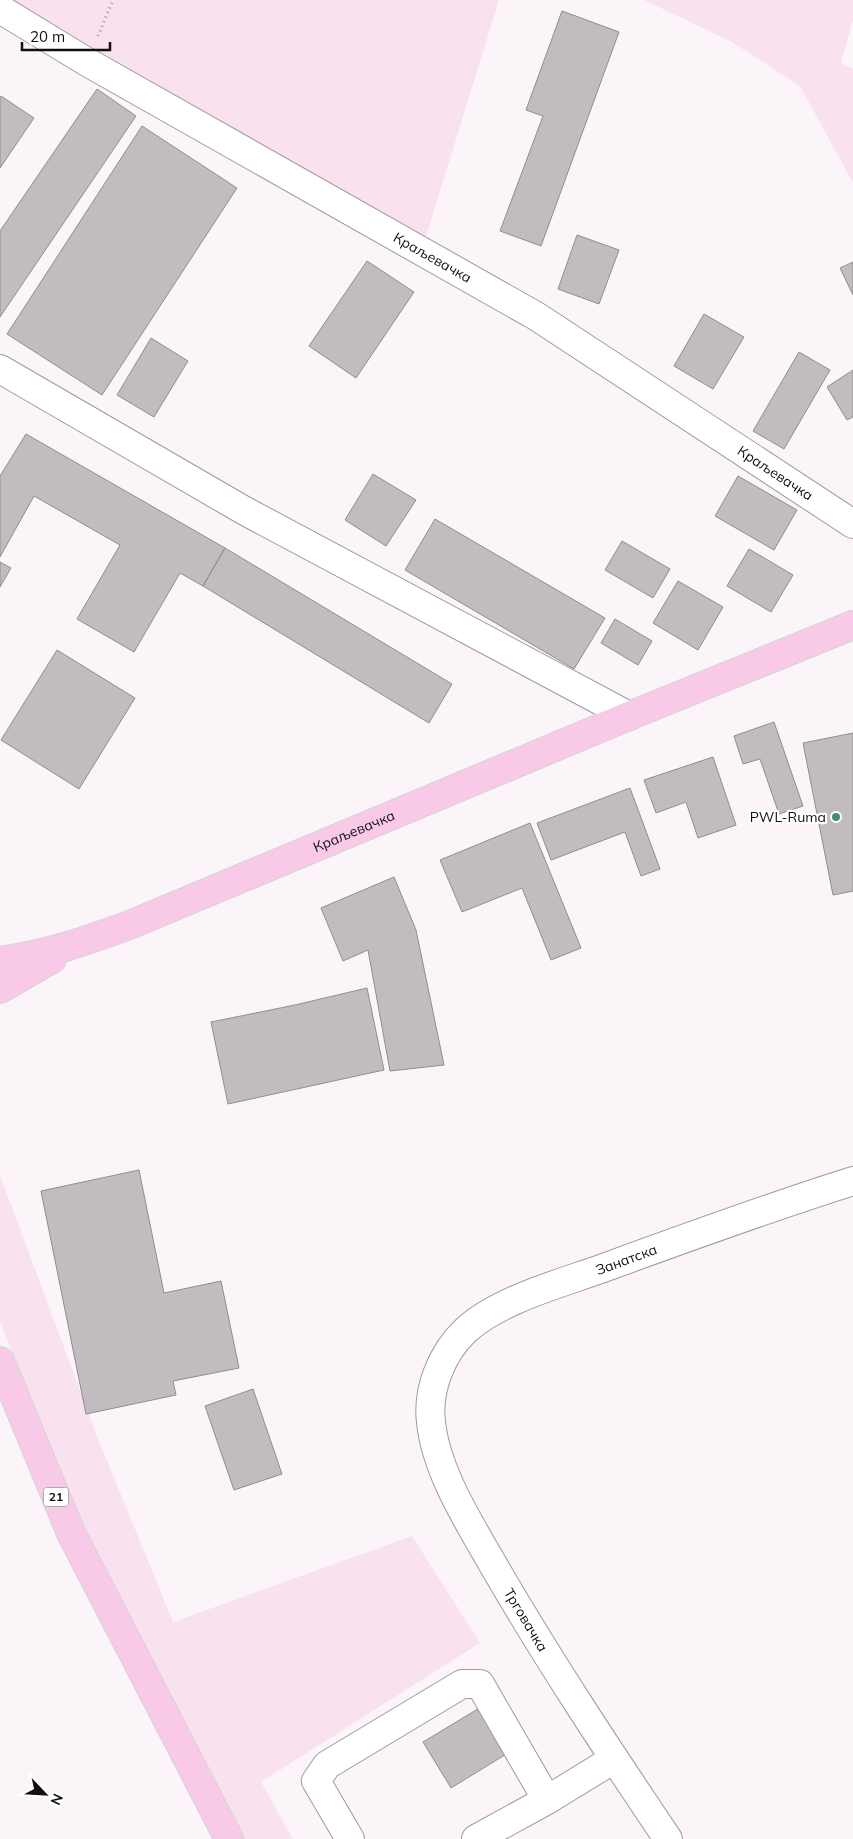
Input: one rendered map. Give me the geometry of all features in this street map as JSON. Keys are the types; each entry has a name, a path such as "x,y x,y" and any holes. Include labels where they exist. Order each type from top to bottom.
{"main road":[{"name":"Краљевачка","path":"0,961 45,954 77,945 132,924 263,867 853,625"},
{"name":"Краљевачка","path":"0,989 77,945"},
{"name":"21","path":"0,1361 71,1533 229,1839"}],"street":[{"name":"Краљевачка","path":"0,9 88,62 536,316 853,524"},
{"path":"0,369 245,511 629,716"},
{"name":"Занатска","path":"434,1383 443,1360 454,1343 466,1330 489,1313 532,1293 778,1205 853,1181"},
{"name":"Трговачка","path":"434,1383 430,1419 433,1439 438,1456 472,1529 531,1630 668,1839"},
{"path":"350,1839 316,1781 327,1765 462,1684 480,1684 547,1800"},
{"path":"476,1839 547,1800 614,1759"}],"path":[{"path":"88,62 113,0"}],"shaded area":[{"path":"12,0 499,0 424,243"},
{"path":"644,0 853,0 853,20 841,63 853,69 853,183 800,86 730,41"},
{"path":"0,1175 97,1436 173,1622 412,1536 480,1643 261,1782 293,1839 240,1839 64,1489 0,1321"}],"building":[{"path":"562,11 619,32 541,246 500,231 543,116 526,110"},
{"path":"97,89 136,116 0,317 0,231"},
{"path":"1,96 34,118 0,168 0,98"},
{"path":"142,126 237,188 102,395 7,334"},
{"path":"577,235 619,250 599,304 558,289"},
{"path":"367,261 414,292 356,378 309,346"},
{"path":"853,262 853,295 840,268"},
{"path":"704,314 744,337 713,389 674,366"},
{"path":"151,338 188,361 154,417 117,395"},
{"path":"799,352 830,370 784,449 753,431"},
{"path":"853,370 853,417 847,420 827,387"},
{"path":"26,434 225,548 203,586 180,573 134,652 77,619 120,545 34,496 0,557 0,476"},
{"path":"373,474 416,500 386,546 345,520"},
{"path":"738,476 797,510 774,550 715,516"},
{"path":"435,519 605,618 574,669 405,570"},
{"path":"622,541 670,569 653,598 605,570"},
{"path":"225,548 452,684 429,723 203,586"},
{"path":"749,549 793,575 771,612 727,586"},
{"path":"0,562 11,568 0,587"},
{"path":"678,581 723,607 698,650 653,623"},
{"path":"615,619 652,641 638,665 601,643"},
{"path":"57,650 135,698 79,789 1,740"},
{"path":"774,722 803,806 779,814 760,759 743,764 734,736"},
{"name":"PWL-Ruma","path":"853,733 853,891 833,895 803,743"},
{"path":"713,757 736,825 698,838 686,802 656,813 644,780"},
{"path":"630,788 660,869 641,876 625,832 551,860 537,823"},
{"path":"530,823 581,948 551,960 522,888 462,912 440,860"},
{"path":"394,877 416,930 444,1065 390,1071 368,950 343,961 321,908"},
{"path":"367,988 384,1070 228,1104 211,1022"},
{"path":"139,1170 164,1293 221,1281 239,1368 173,1381 176,1395 86,1414 41,1191"},
{"path":"253,1389 282,1474 234,1490 205,1406"},
{"path":"481,1707 508,1753 451,1788 423,1742"}],"place":[{"name":"PWL-Ruma","path":"836,817"}]}
